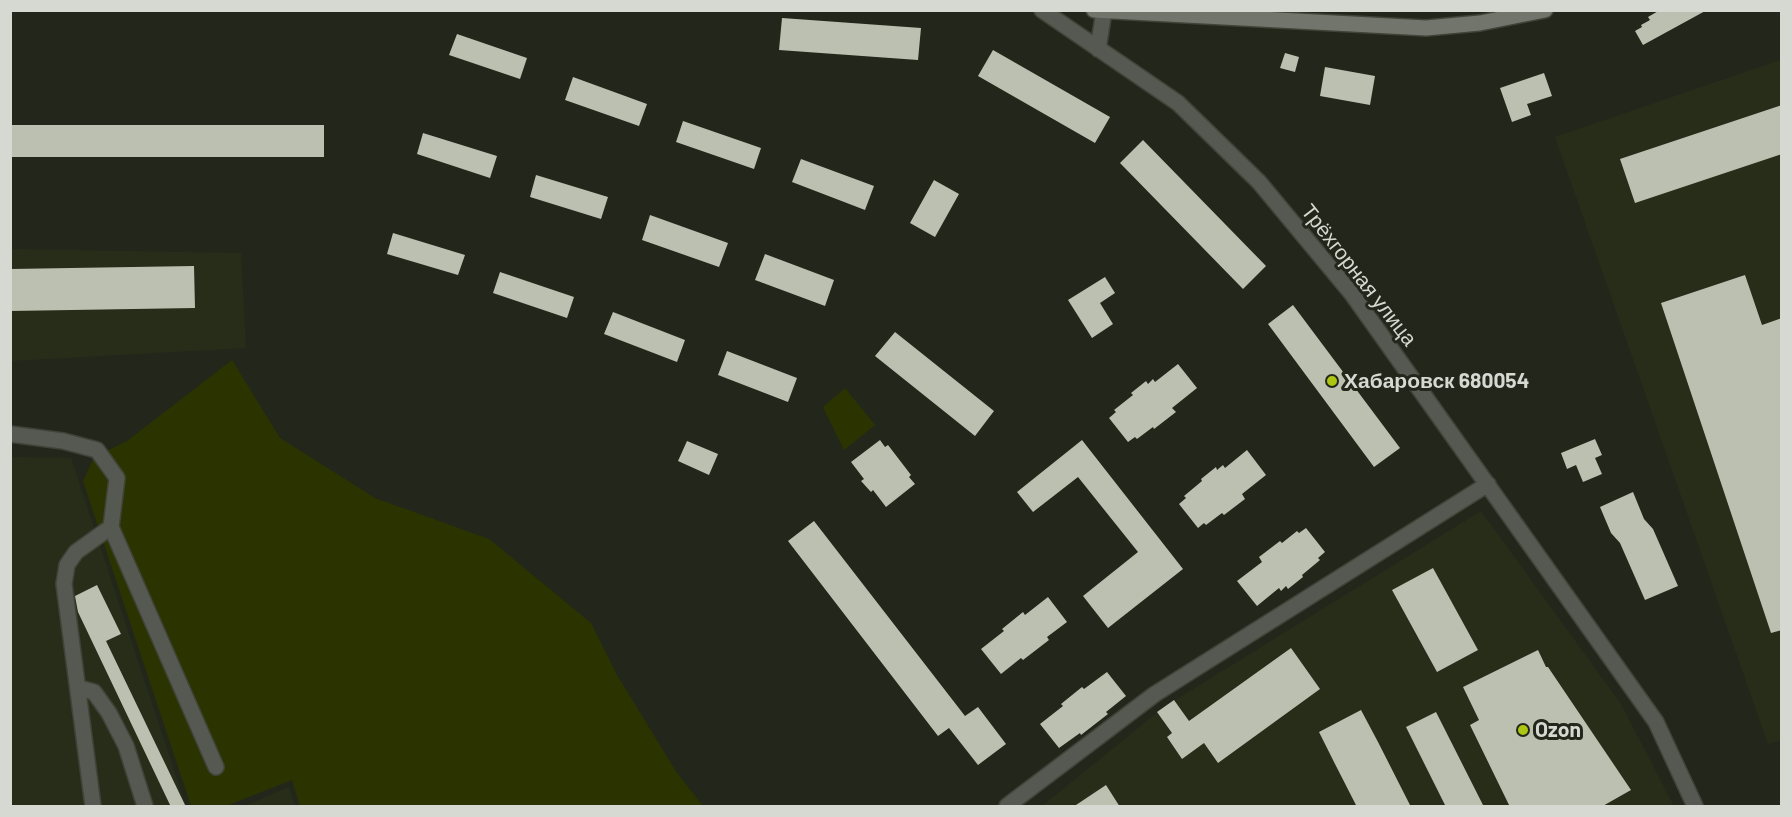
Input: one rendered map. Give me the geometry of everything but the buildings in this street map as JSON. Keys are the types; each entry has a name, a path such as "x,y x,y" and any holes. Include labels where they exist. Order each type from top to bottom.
{"main road":[{"path":"1099,11 1426,28 1480,23 1545,10"}],"street":[{"name":"Трёхгорная улица","path":"1042,10 1178,103 1259,182 1352,294 1656,722 1695,807"},
{"path":"1098,49 1099,11"},
{"path":"10,434 63,441 97,450 117,478 111,527 216,766"},
{"path":"1007,807 1155,694 1488,484"},
{"path":"93,807 64,584 67,565 76,552 111,527"},
{"path":"79,688 94,692 109,712 126,746 146,807"}],"shaded area":[{"path":"1780,60 1781,740 1768,744 1555,137"},
{"path":"11,249 241,253 246,348 11,361"},
{"path":"11,457 71,458 186,806 11,806"},
{"path":"1481,511 1621,704 1674,806 1042,806 1164,707"},
{"path":"289,787 295,806 245,806"}],"green space":[{"path":"232,360 280,438 375,498 489,539 591,623 617,675 677,773 703,806 300,806 292,780 226,806 191,806 83,481 94,457 127,441"},
{"path":"845,388 875,425 844,450 823,407"}],"place":[{"name":"Хабаровск 680054","path":"1332,381"},
{"name":"Ozon","path":"1523,730"}]}
